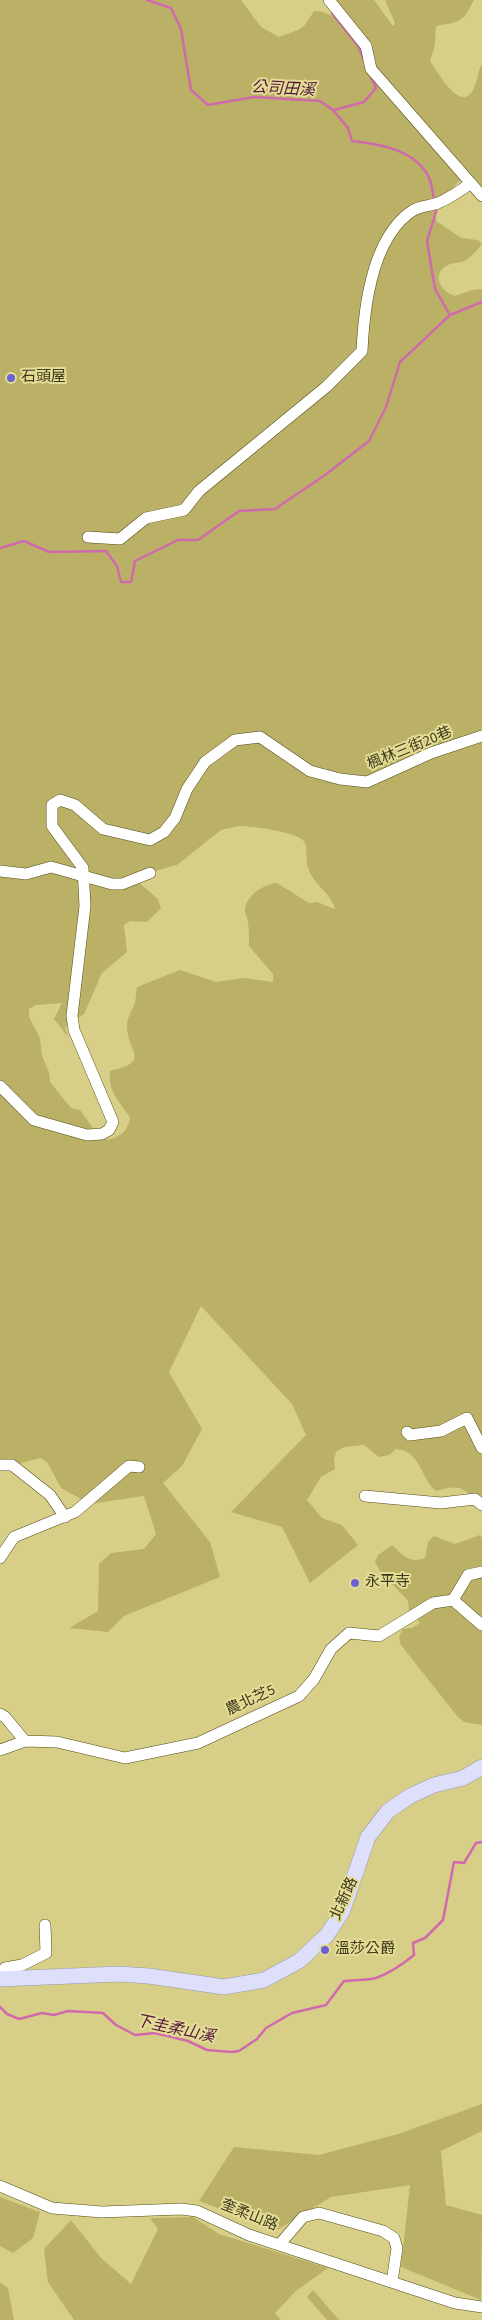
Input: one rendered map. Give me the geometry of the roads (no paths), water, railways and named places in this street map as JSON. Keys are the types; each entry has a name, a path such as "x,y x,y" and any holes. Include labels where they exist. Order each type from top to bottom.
{"main road":[{"name":"北新路","path":"3,1979 71,1975 129,1975 149,1976 224,1987 264,1980 299,1961 328,1935 342,1912 368,1837 388,1811 410,1796 434,1785 463,1778 482,1767"}],"street":[{"path":"329,0 366,46 372,69 482,196"},
{"path":"88,537 120,539 146,518 184,510 199,491 326,387 362,352 363,319 375,266 392,232 413,210 451,198 471,183"},
{"name":"楓林三街20巷","path":"85,875 83,868 52,826 52,805 60,800 75,805 103,829 150,840 164,832 175,818 188,789 205,762 235,740 260,738 310,771 340,779 367,782 431,753 482,736"},
{"path":"0,871 26,874 51,868 85,875 112,884 122,884 150,873"},
{"path":"0,1086 34,1120 87,1135 102,1134 109,1130 114,1122 74,1030 72,1016 85,906 85,875"},
{"path":"407,1432 410,1435 441,1431 467,1418 482,1448"},
{"path":"0,1465 12,1465 50,1494 65,1517"},
{"path":"0,1558 14,1538 75,1512 129,1466 139,1467"},
{"path":"365,1496 441,1503 475,1499 482,1505"},
{"path":"482,1572 468,1575 453,1600 482,1625"},
{"name":"農北芝5","path":"24,1741 57,1742 125,1758 198,1742 299,1696 314,1679 331,1649 349,1633 378,1636 433,1603 453,1600"},
{"path":"0,1714 5,1717 24,1741 0,1750"},
{"path":"3,1979 5,1968 22,1965 46,1953 45,1925"},
{"name":"奎柔山路","path":"0,2186 52,2208 102,2212 182,2209 197,2211 235,2230 455,2303 482,2308"},
{"path":"280,2244 303,2217 319,2213 383,2231 394,2238 397,2248 392,2282"}],"waterway":[{"name":"公司田溪","path":"147,0 171,8 181,29 191,90 208,105 254,97 320,101 333,110 348,128 352,141 397,150 417,162 430,180 434,200"},
{"path":"332,13 358,46 364,60"},
{"path":"334,110 364,102 376,88 371,77"},
{"name":"公司田溪","path":"435,208 436,212 427,241 435,289 450,315 482,302"},
{"path":"0,548 24,541 49,552 106,551 117,566 121,582 131,582 135,561 178,540 198,540 239,511 275,509 325,475 369,441 386,407 400,362 450,315"},
{"name":"下圭柔山溪","path":"0,2007 7,2014 19,2019 42,2013 54,2015 68,2011 103,2013 116,2025 135,2035 155,2033 188,2041 207,2050 239,2051 257,2039 266,2028 292,2013 326,2005 344,1981 376,1978 396,1968 414,1955 413,1943 425,1938 443,1920 454,1862 464,1863 476,1843 482,1842"}],"place":[{"name":"石頭屋","path":"11,378"},
{"name":"永平寺","path":"355,1583"},
{"name":"溫莎公爵","path":"325,1950"}]}
